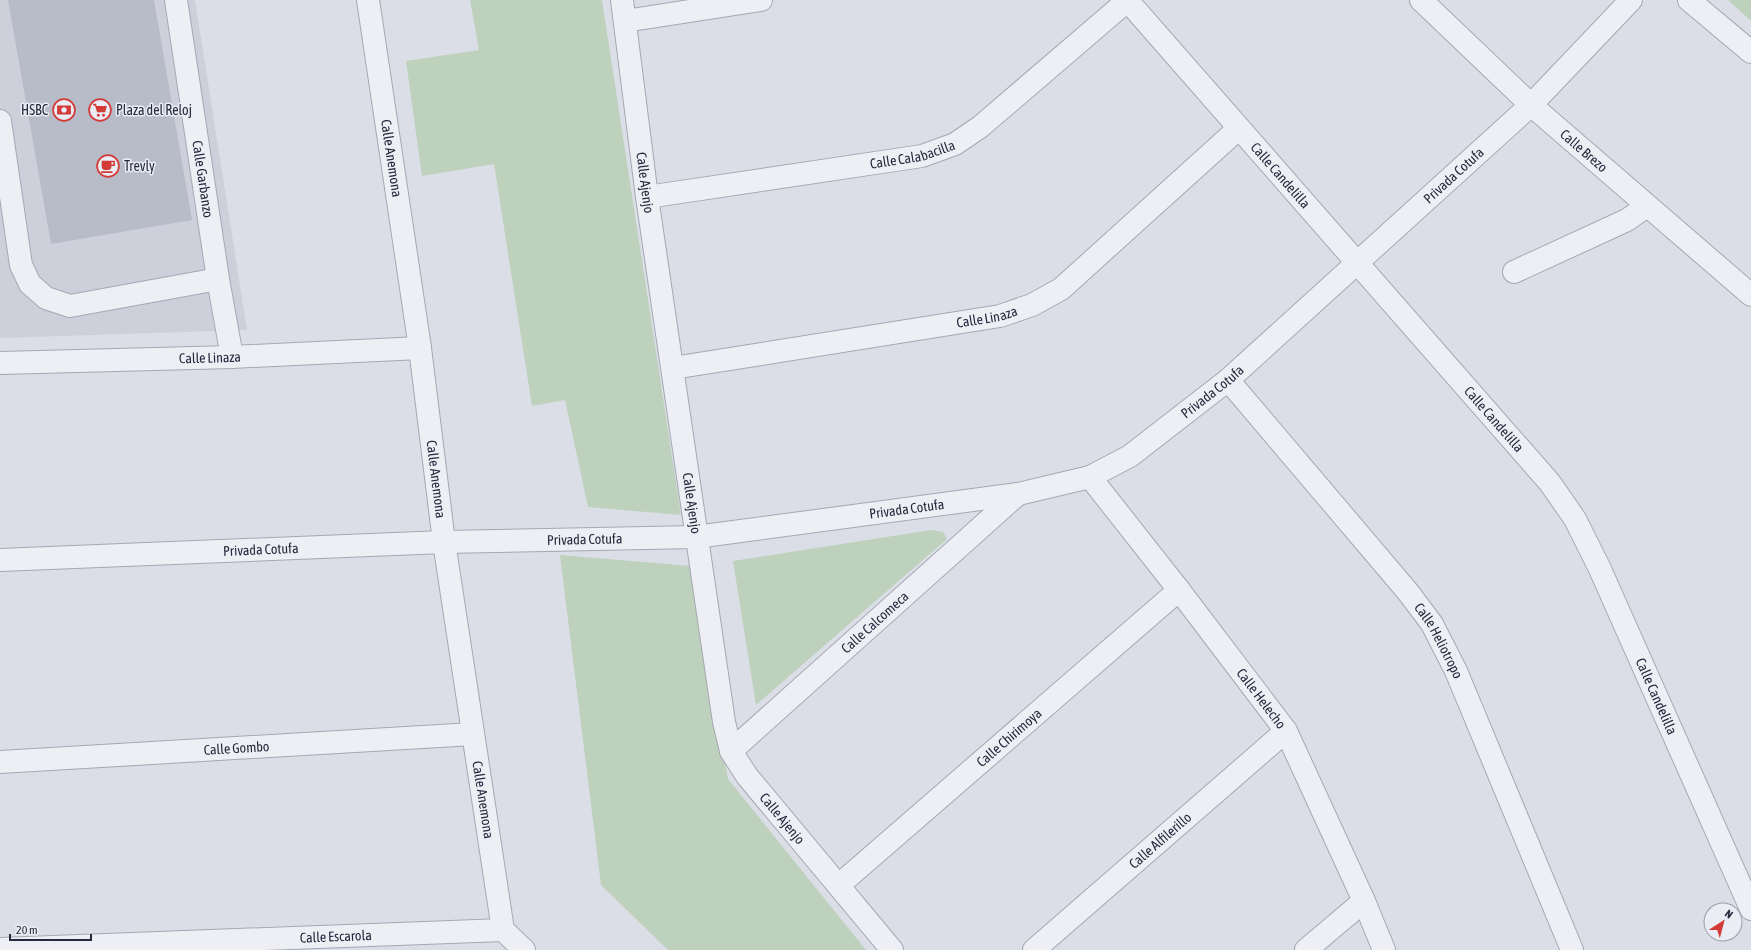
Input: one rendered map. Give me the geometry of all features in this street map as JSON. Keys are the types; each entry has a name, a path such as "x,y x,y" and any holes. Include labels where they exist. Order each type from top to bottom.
{"street":[{"name":"Calle Garbanzo","path":"176,0 218,279 232,357"},
{"name":"Calle Anemona","path":"368,0 420,348 444,542 503,930"},
{"path":"624,10 761,0"},
{"name":"Calle Brezo","path":"1421,0 1531,106 1751,295"},
{"name":"Privada Cotufa","path":"0,560 444,542 696,537 1018,494 1090,477 1130,456 1228,380 1531,106 1631,0"},
{"path":"1689,0 1751,52"},
{"name":"Calle Candelilla","path":"1127,1 1550,483 1575,519 1599,567 1751,909"},
{"name":"Calle Calabacilla","path":"647,196 922,156 955,144 980,127 1127,1"},
{"name":"Calle Ajenjo","path":"624,10 647,196 673,368 696,537 724,722 731,751 747,776 892,950"},
{"path":"0,121 21,265 30,284 46,298 70,306 218,279"},
{"name":"Calle Linaza","path":"673,368 1000,316 1032,305 1062,289 1238,129"},
{"path":"1514,272 1627,220 1647,206"},
{"name":"Calle Linaza","path":"0,363 232,357 420,348"},
{"name":"Calle Heliotropo","path":"1228,380 1408,592 1432,624 1456,671 1572,950"},
{"name":"Calle Helecho","path":"1090,477 1179,590 1286,731 1364,901 1384,950"},
{"name":"Calle Calcomeca","path":"731,751 1018,494"},
{"name":"Calle Chirimoya","path":"839,885 1179,590"},
{"name":"Calle Alfilerillo","path":"1034,950 1286,731"},
{"name":"Calle Gombo","path":"0,762 473,734"},
{"path":"1306,950 1364,901"},
{"path":"503,930 524,950"},
{"name":"Calle Escarola","path":"0,949 503,930"}],"shaded area":[{"path":"0,0 195,0 247,330 0,338"}],"green space":[{"path":"470,0 602,0 681,515 588,507 565,400 532,406 494,164 422,176 406,61 479,50"},
{"path":"1728,0 1751,0 1751,21"},
{"path":"931,530 943,532 947,539 756,705 733,561"},
{"path":"560,555 691,566 728,779 866,950 668,950 601,885"}],"building":[{"name":"Plaza del Reloj","path":"8,0 154,0 192,220 51,244"}],"place":[{"name":"HSBC","path":"64,110"},
{"name":"Plaza del Reloj","path":"100,110"},
{"name":"Trevly","path":"108,166"}]}
